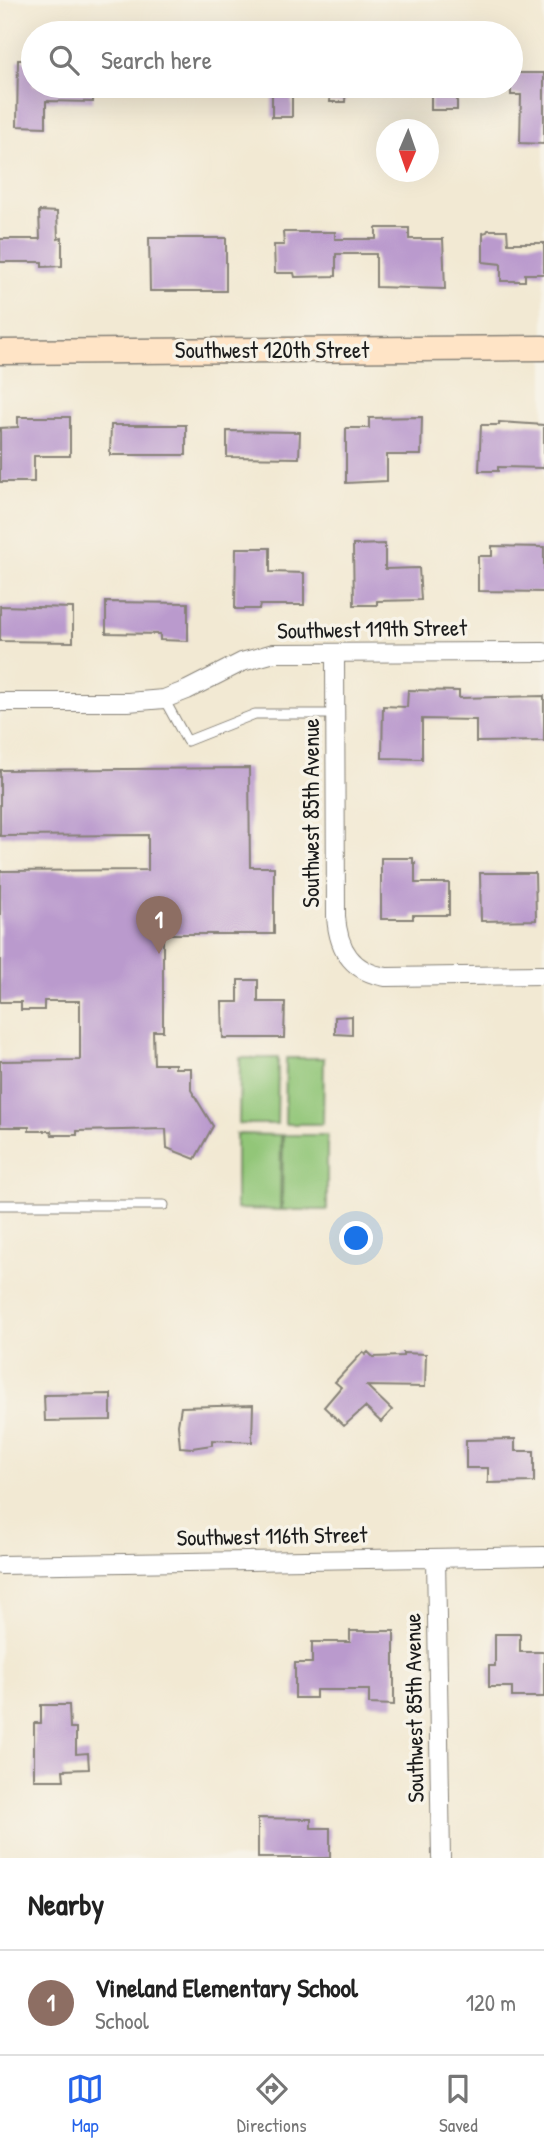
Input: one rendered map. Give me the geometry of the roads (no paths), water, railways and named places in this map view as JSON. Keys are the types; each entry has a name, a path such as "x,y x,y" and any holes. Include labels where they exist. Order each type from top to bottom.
{"street":[{"name":"Southwest 120th Street","path":"0,352 544,348"},
{"name":"Southwest 119th Street","path":"0,702 128,702 164,699 242,662 280,652 544,652"},
{"name":"Southwest 85th Avenue","path":"335,653 337,928 344,951 357,967 375,975 544,975"},
{"name":"Southwest 116th Street","path":"0,1565 544,1556"},
{"name":"Southwest 85th Avenue","path":"436,1558 441,1858"}],"lane":[{"path":"164,699 187,741 255,714 336,714"},
{"path":"0,1205 164,1205"}],"place":[{"name":"Vineland Elementary School","path":"159,954"}]}
